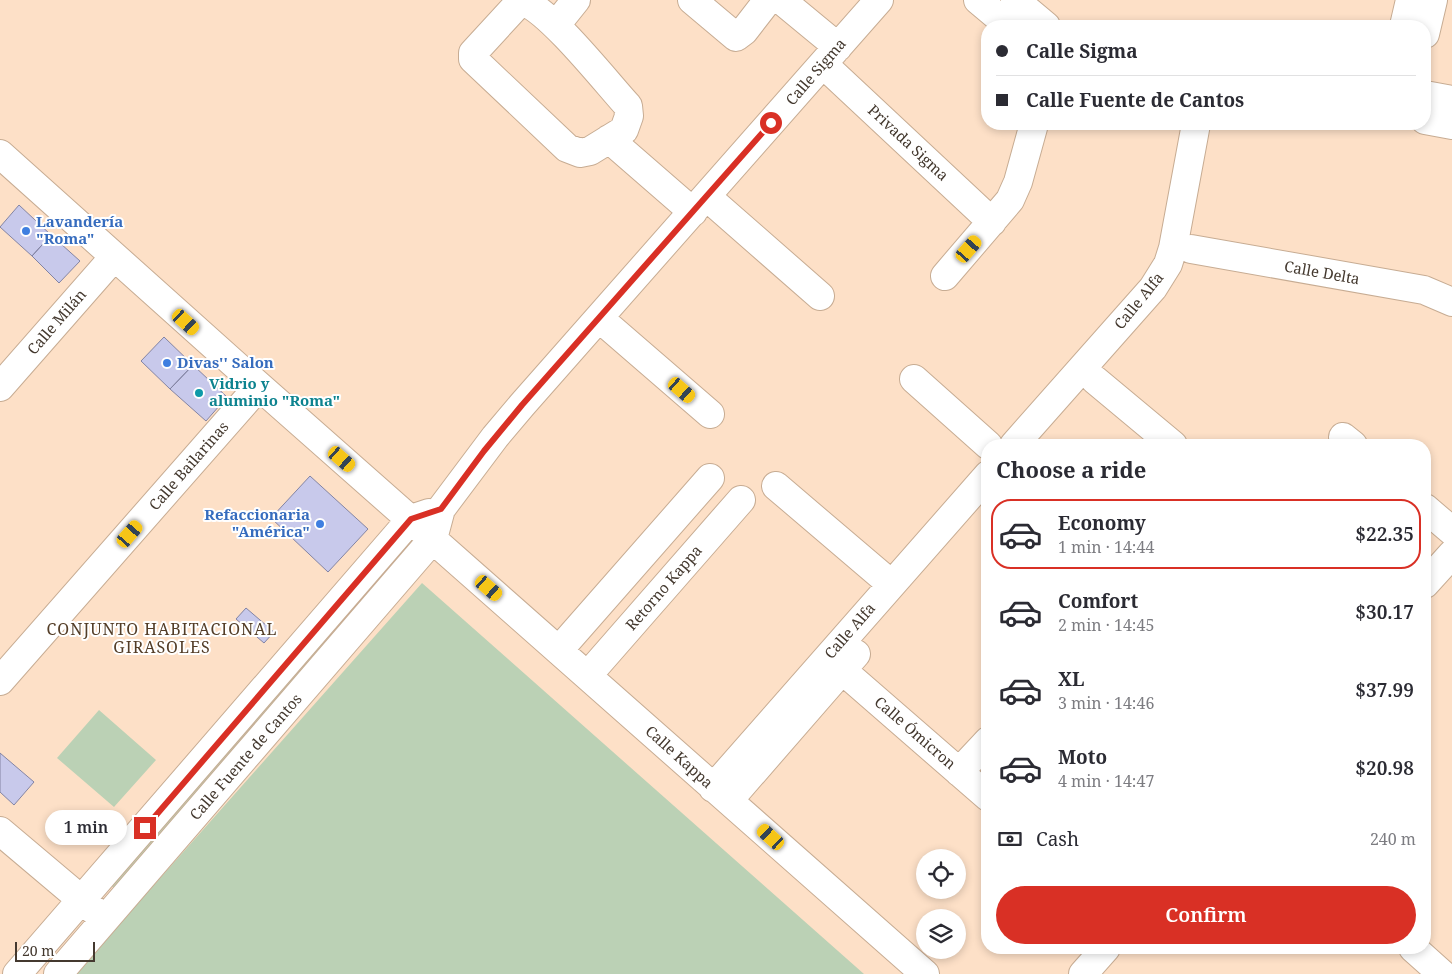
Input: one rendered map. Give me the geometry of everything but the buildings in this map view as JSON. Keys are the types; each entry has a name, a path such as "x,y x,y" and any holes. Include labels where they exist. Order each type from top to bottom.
{"street":[{"path":"556,26 576,0"},
{"path":"701,3 736,37 744,31 768,0"},
{"name":"Privada Sigma","path":"781,0 830,55 992,222"},
{"name":"Calle Sigma","path":"441,509 495,437 880,0"},
{"path":"978,0 1002,20"},
{"path":"1015,0 1039,20"},
{"path":"1405,20 1410,0"},
{"path":"1428,20 1432,0"},
{"path":"524,2 531,5 556,26 628,106 629,116 624,130 610,139 590,151 580,153 568,148 474,58 473,53 518,4 524,2"},
{"path":"1431,96 1452,100"},
{"path":"1431,121 1452,125"},
{"path":"945,276 1010,200 1018,182 1032,130"},
{"name":"Calle Alfa","path":"1019,439 1153,288 1161,276 1173,248 1195,130"},
{"name":"Calle Alfa","path":"1043,439 1176,286 1184,274 1191,249 1213,130"},
{"path":"610,139 700,204 820,296"},
{"name":"Calle Kappa","path":"0,154 259,386 925,974"},
{"name":"Calle Delta","path":"1191,249 1424,290 1452,302"},
{"name":"Calle Milán","path":"0,387 114,257"},
{"path":"599,318 710,414"},
{"path":"914,379 981,439"},
{"path":"1095,380 1165,439"},
{"name":"Calle Bailarinas","path":"0,681 259,386"},
{"path":"559,650 710,478"},
{"name":"Calle Alfa","path":"721,794 842,670 938,545 981,485"},
{"path":"776,486 891,584"},
{"name":"Retorno Kappa","path":"588,675 741,500"},
{"path":"411,519 441,509"},
{"path":"433,538 441,509"},
{"name":"Calle Alfa","path":"721,794 891,584 981,511"},
{"path":"1431,513 1452,532"},
{"name":"Calle Fuente de Cantos","path":"17,974 411,519"},
{"name":"Calle Fuente de Cantos","path":"58,974 433,538"},
{"path":"1431,577 1452,554"},
{"name":"Calle Ómicron","path":"842,670 981,791"},
{"path":"959,772 981,748"},
{"path":"0,831 106,920"},
{"path":"1083,974 1101,954"},
{"path":"1419,954 1442,974"}],"green space":[{"path":"381,569 390,578 116,890 107,882"},
{"path":"422,583 864,974 75,974"},
{"path":"99,710 156,760 114,807 57,758"}],"place":[{"name":"Lavandería \"Roma\"","path":"26,231"},
{"name":"Divas'' Salon","path":"167,363"},
{"name":"Vidrio y aluminio \"Roma\"","path":"199,393"},
{"name":"Refaccionaria \"América\"","path":"320,524"}],"district":[{"name":"CONJUNTO HABITACIONAL GIRASOLES","path":"162,638"}],"route":[{"path":"145,828 411,519 441,509 484,451 522,405 771,123"}]}
